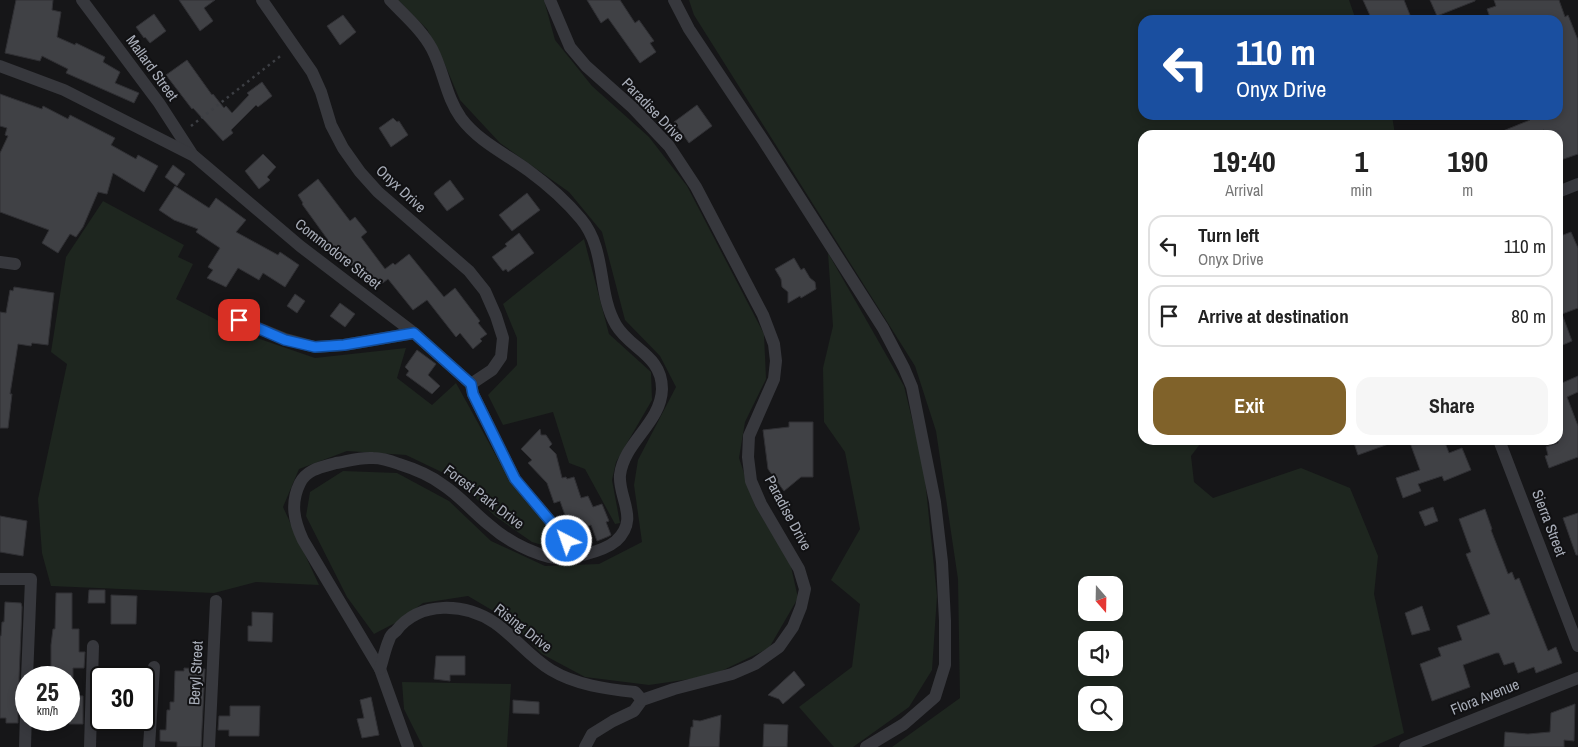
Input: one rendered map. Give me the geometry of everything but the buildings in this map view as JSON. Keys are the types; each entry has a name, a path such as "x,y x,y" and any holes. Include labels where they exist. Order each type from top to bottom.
{"street":[{"name":"Mallard Street","path":"82,0 159,103 194,156"},
{"name":"Onyx Drive","path":"262,0 312,72 321,92 331,125 360,172 378,192 469,271 485,291 503,338 501,358 492,370 471,384"},
{"name":"Forest Park Drive","path":"390,0 424,36 433,50 449,99 462,120 481,140 529,171 557,193 582,220 592,235 595,244 606,294 616,325 649,356 658,370 662,387 659,406 624,460 620,477 628,520 622,534 613,543 599,550 579,555 553,558 530,551 488,524 443,484 416,470 374,458 359,458 316,468 303,476 297,489 294,504 295,523 303,540 380,669 408,747"},
{"name":"Paradise Drive","path":"550,0 570,47 586,66 633,108 669,146 696,188 763,315 774,344 776,361 774,379 749,436 748,457 751,481 761,504 799,569 805,589 801,607 793,626 779,647 755,664 732,674 674,689 642,700 634,711 592,734 586,747"},
{"path":"674,0 690,29 882,328 912,387 935,502 942,562 945,665 935,697 904,724 866,747"},
{"name":"Commodore Street","path":"0,66 64,90 194,156 300,246 414,333 471,384 473,394 515,479 579,555"},
{"path":"1563,190 1578,184"},
{"path":"0,262 15,264"},
{"path":"239,320 285,340 315,347 344,345 414,333"},
{"name":"Sierra Street","path":"1501,445 1578,646"},
{"path":"0,579 31,580 28,666"},
{"name":"Beryl Street","path":"209,747 216,601"},
{"name":"Rising Drive","path":"380,669 389,639 402,622 418,612 436,608 457,608 476,613 496,624 551,670 579,683 635,692 642,700"},
{"path":"90,747 93,646"},
{"name":"Flora Avenue","path":"1405,747 1578,678"},
{"path":"25,731 25,747"},
{"path":"149,747 150,731"}],"path":[{"path":"180,135 294,45"}],"shaded area":[{"path":"398,0 544,0 555,40 592,86 649,137 687,186 764,334 766,379 745,422 739,458 755,506 790,562 798,598 769,648 711,676 649,685 585,677 542,654 507,619 468,596 423,603 397,622 374,634 347,597 306,516 310,492 343,471 397,473 449,501 491,541 545,566 599,564 642,542 634,485 638,460 676,387 660,356 625,320 602,232 569,192 500,143 460,100 427,29"},
{"path":"689,0 1349,0 1354,15 1138,15 1138,120 1393,120 1394,130 1138,130 1138,445 1199,445 1191,456 1194,482 1213,498 1301,468 1350,488 1378,556 1374,594 1404,733 1372,747 892,747 960,698 958,579 936,431 915,366 694,15"},
{"path":"103,201 184,245 178,257 193,264 176,299 242,333 315,358 406,348 397,378 432,405 456,383 510,481 560,541 559,550 532,542 495,516 454,478 406,455 347,451 299,469 283,507 319,585 256,582 214,593 51,586 42,553 38,499 67,364 51,352 66,257"},
{"path":"584,239 609,334 651,372 652,400 616,462 612,480 620,523 615,524 585,469 569,463 553,412 503,425 488,395 517,365 517,338 503,304"},
{"path":"828,253 904,386 924,469 937,596 932,670 909,707 853,747 834,747 799,707 852,667 860,604 831,580 860,529 845,452 824,422 823,368 833,326"},
{"path":"402,682 511,684 507,747 423,747 404,709"}],"route":[{"path":"239,320 285,340 315,347 344,345 414,333 471,384 473,394 515,479 567,541"}]}
